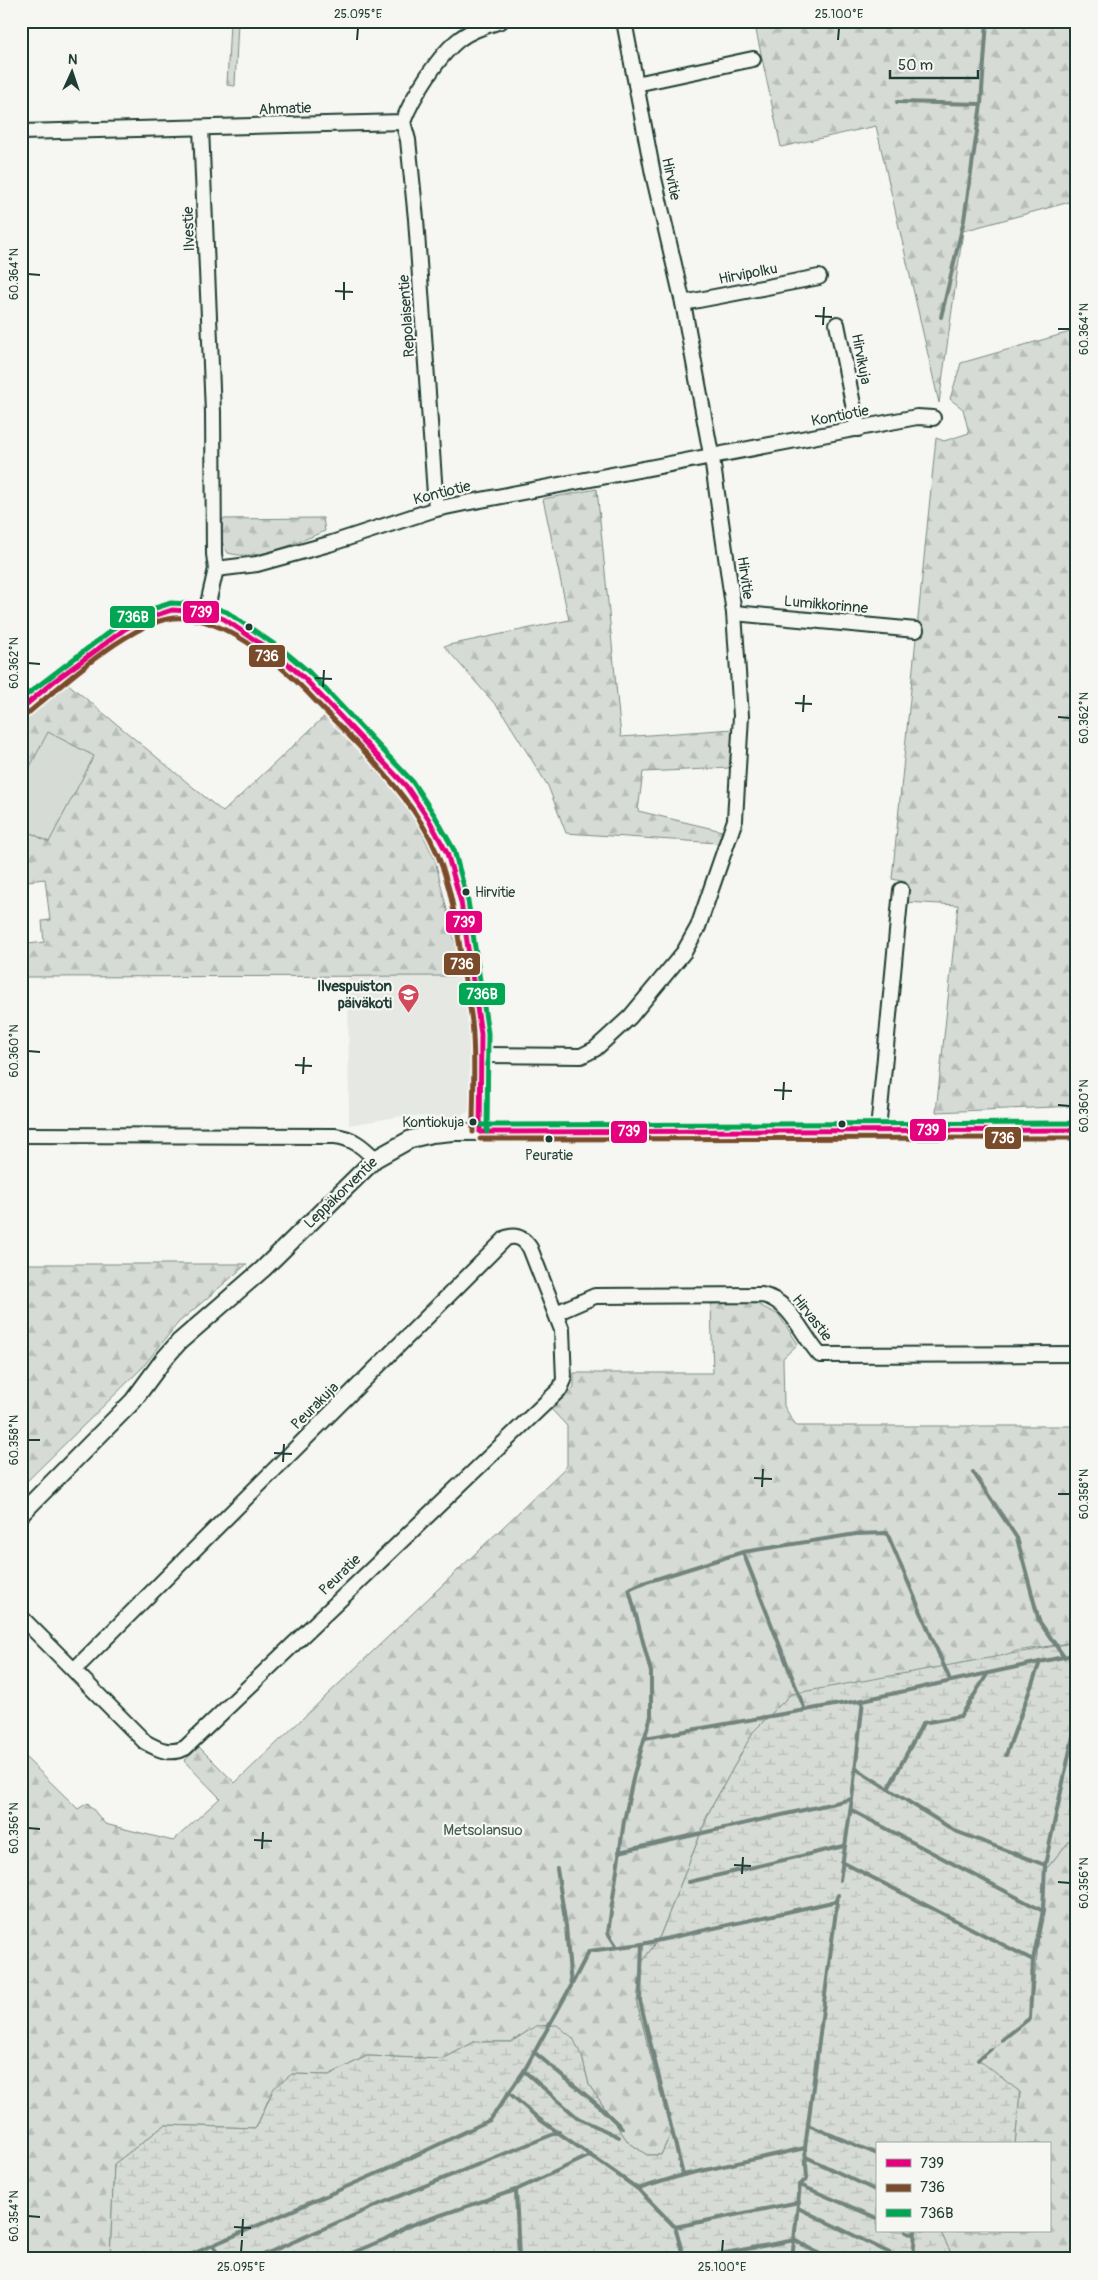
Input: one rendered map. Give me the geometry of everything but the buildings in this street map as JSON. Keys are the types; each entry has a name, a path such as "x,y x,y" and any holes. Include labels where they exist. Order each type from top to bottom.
{"street":[{"path":"404,122 407,111 443,56 461,38 482,27 501,21"},
{"name":"Hirvitie","path":"482,1055 581,1056 595,1049 630,1017 684,952 698,927 735,820 741,716 734,613 711,458 683,303 653,174 624,21"},
{"path":"636,84 753,59"},
{"name":"Ahmatie","path":"21,132 404,122"},
{"name":"Repolaisentie","path":"404,122 408,140 416,212 436,509"},
{"name":"Ilvestie","path":"201,128 213,412 214,554 216,569"},
{"name":"Hirvipolku","path":"683,303 819,277"},
{"name":"Hirvikuja","path":"837,324 858,428"},
{"name":"Kontiotie","path":"216,569 258,564 329,544 436,509 711,458 917,417 934,418"},
{"path":"206,612 216,569"},
{"path":"21,709 52,682 125,629 145,619 172,610 206,612 224,619 280,657 304,678 406,786 429,820 447,853 461,902 481,1034 480,1132"},
{"name":"Lumikkorinne","path":"734,613 916,630"},
{"path":"878,1130 901,890"},
{"name":"Leppäkorventie","path":"21,1514 133,1401 179,1342 263,1269 375,1159 411,1139 432,1134 480,1132 1077,1130"},
{"path":"21,1135 335,1136 357,1142 375,1159"},
{"name":"Peuratie","path":"21,1617 145,1742 157,1749 168,1752 176,1752 185,1748 560,1389 564,1380 562,1330 530,1248 525,1240 519,1237"},
{"name":"Peurakuja","path":"74,1670 506,1238 519,1237"},
{"name":"Hirvastie","path":"556,1313 595,1296 762,1295 772,1297 782,1303 820,1355 1077,1354"}],"shaded area":[{"name":"Ilvespuiston päiväkoti","path":"348,975 463,976 474,1053 473,1103 467,1113 457,1117 403,1116 349,1125"}],"green space":[{"path":"230,21 238,21 235,86 227,85"},
{"path":"754,21 1077,21 1077,200 963,231 939,403 876,126 781,147"},
{"path":"1077,330 1077,1106 936,1112 958,905 906,902 906,882 892,879 936,438 944,441 969,433 963,409 950,399 961,363"},
{"path":"597,489 621,737 733,729 729,768 643,772 638,811 722,831 718,843 566,833 548,786 502,712 444,646 569,620 543,499"},
{"path":"323,518 325,531 278,550 252,555 240,555 228,553 222,542 222,519"},
{"path":"67,683 223,812 328,713 409,805 435,860 463,976 21,977 21,945 44,942 42,921 50,920 45,879 27,881 28,887 21,887 21,828 49,842 21,784 21,718"},
{"path":"48,732 94,756 49,842 21,828 21,784"},
{"path":"21,1264 247,1264 178,1323 142,1368 21,1487"},
{"name":"Metsolansuo","path":"753,1302 779,1315 798,1344 783,1358 784,1406 796,1426 1077,1426 1077,1642 1017,1651 753,1733 710,1810 660,1936 641,1964 637,2003 671,2133 661,2155 647,2155 628,2142 589,2085 582,2057 536,2026 511,2042 474,2042 443,2059 367,2056 329,2075 292,2074 269,2098 256,2128 165,2125 114,2164 110,2259 21,2259 21,1753 78,1809 88,1803 105,1824 173,1841 220,1798 184,1761 199,1747 235,1783 567,1466 567,1426 551,1409 574,1387 574,1373 713,1373 711,1304"},
{"path":"1077,1642 1077,1832 1046,1869 1030,2018 979,2060 1020,2092 1015,2142 876,2142 876,2232 940,2232 954,2259 110,2259 114,2164 165,2125 256,2128 274,2088 292,2074 329,2075 367,2056 443,2059 474,2042 511,2042 536,2026 557,2025 573,2038 582,2057 589,2085 628,2142 647,2155 661,2155 671,2133 637,2003 641,1964 660,1936 710,1810 753,1732 791,1694"},
{"path":"1077,1832 1077,2259 954,2259 940,2232 1050,2232 1050,2142 1015,2142 1020,2092 978,2060 1030,2018 1046,1869"}],"waterway":[{"path":"897,102 981,104 987,21"},
{"path":"1071,21 1077,29"},
{"path":"941,317 964,220 981,104"},
{"path":"973,1472 1017,1538 1039,1621 1064,1657"},
{"path":"617,1947 608,1933 624,1821 634,1774 651,1716 651,1672 629,1589 743,1552 856,1534 887,1533 950,1680"},
{"path":"743,1552 805,1710"},
{"path":"645,1738 863,1700 1077,1654"},
{"path":"1006,1755 1040,1662"},
{"path":"888,1789 923,1723 961,1716 988,1673"},
{"path":"840,1880 852,1799 863,1700"},
{"path":"1002,2040 1030,2018 1033,1960 1043,1911 1045,1865 1077,1718"},
{"path":"855,1768 955,1831 1045,1865"},
{"path":"619,1852 852,1799"},
{"path":"851,1810 1043,1911"},
{"path":"689,1882 844,1846"},
{"path":"842,1862 1033,1960"},
{"path":"181,2259 385,2170 490,2120 524,2071 571,1986 566,1926 557,1869"},
{"path":"792,2259 800,2185 807,2178 805,2148 838,1895"},
{"path":"571,1986 589,1951 642,1944 837,1901"},
{"path":"642,1944 640,2001 683,2175"},
{"path":"978,2060 991,2049"},
{"path":"534,2052 599,2106 622,2128"},
{"path":"524,2071 578,2118 619,2137"},
{"path":"508,2092 539,2119 638,2189 675,2227 684,2259"},
{"path":"808,2125 876,2154"},
{"path":"254,2259 382,2203 559,2132"},
{"path":"638,2189 683,2175 805,2148"},
{"path":"338,2259 390,2237 405,2227 516,2190 591,2155"},
{"path":"806,2157 876,2191"},
{"path":"800,2185 876,2218"},
{"path":"516,2190 519,2259"},
{"path":"675,2227 799,2202"},
{"path":"798,2208 902,2259"},
{"path":"908,2232 914,2235"},
{"path":"913,2259 915,2232"},
{"path":"693,2259 795,2240 828,2259"},
{"path":"213,2246 223,2259"},
{"path":"21,2248 28,2259"}],"transit line":[{"name":"736B","path":"21,699 121,623 143,612 171,603 207,605 227,612 284,651 309,672 412,781 454,850 468,901 488,1033 487,1132"},
{"name":"739","path":"21,709 53,682 125,629 145,619 172,610 206,612 224,619 280,657 304,678 406,786 429,820 447,853 461,902 481,1034 480,1132"},
{"name":"736","path":"26,715 76,673 117,643 138,630 157,622 174,618 192,619 228,632 264,654 295,680 397,789 422,824 440,860 455,916 472,1021 474,1060 473,1132"},
{"name":"736B","path":"480,1125 1077,1123"},
{"name":"739","path":"480,1132 1077,1130"},
{"name":"736","path":"480,1139 1077,1138"}],"place":[{"name":"Hirvitie","path":"466,892"},
{"name":"Ilvespuiston päiväkoti","path":"408,1014"},
{"name":"Kontiokuja","path":"473,1122"},
{"name":"Peuratie","path":"549,1139"}]}
